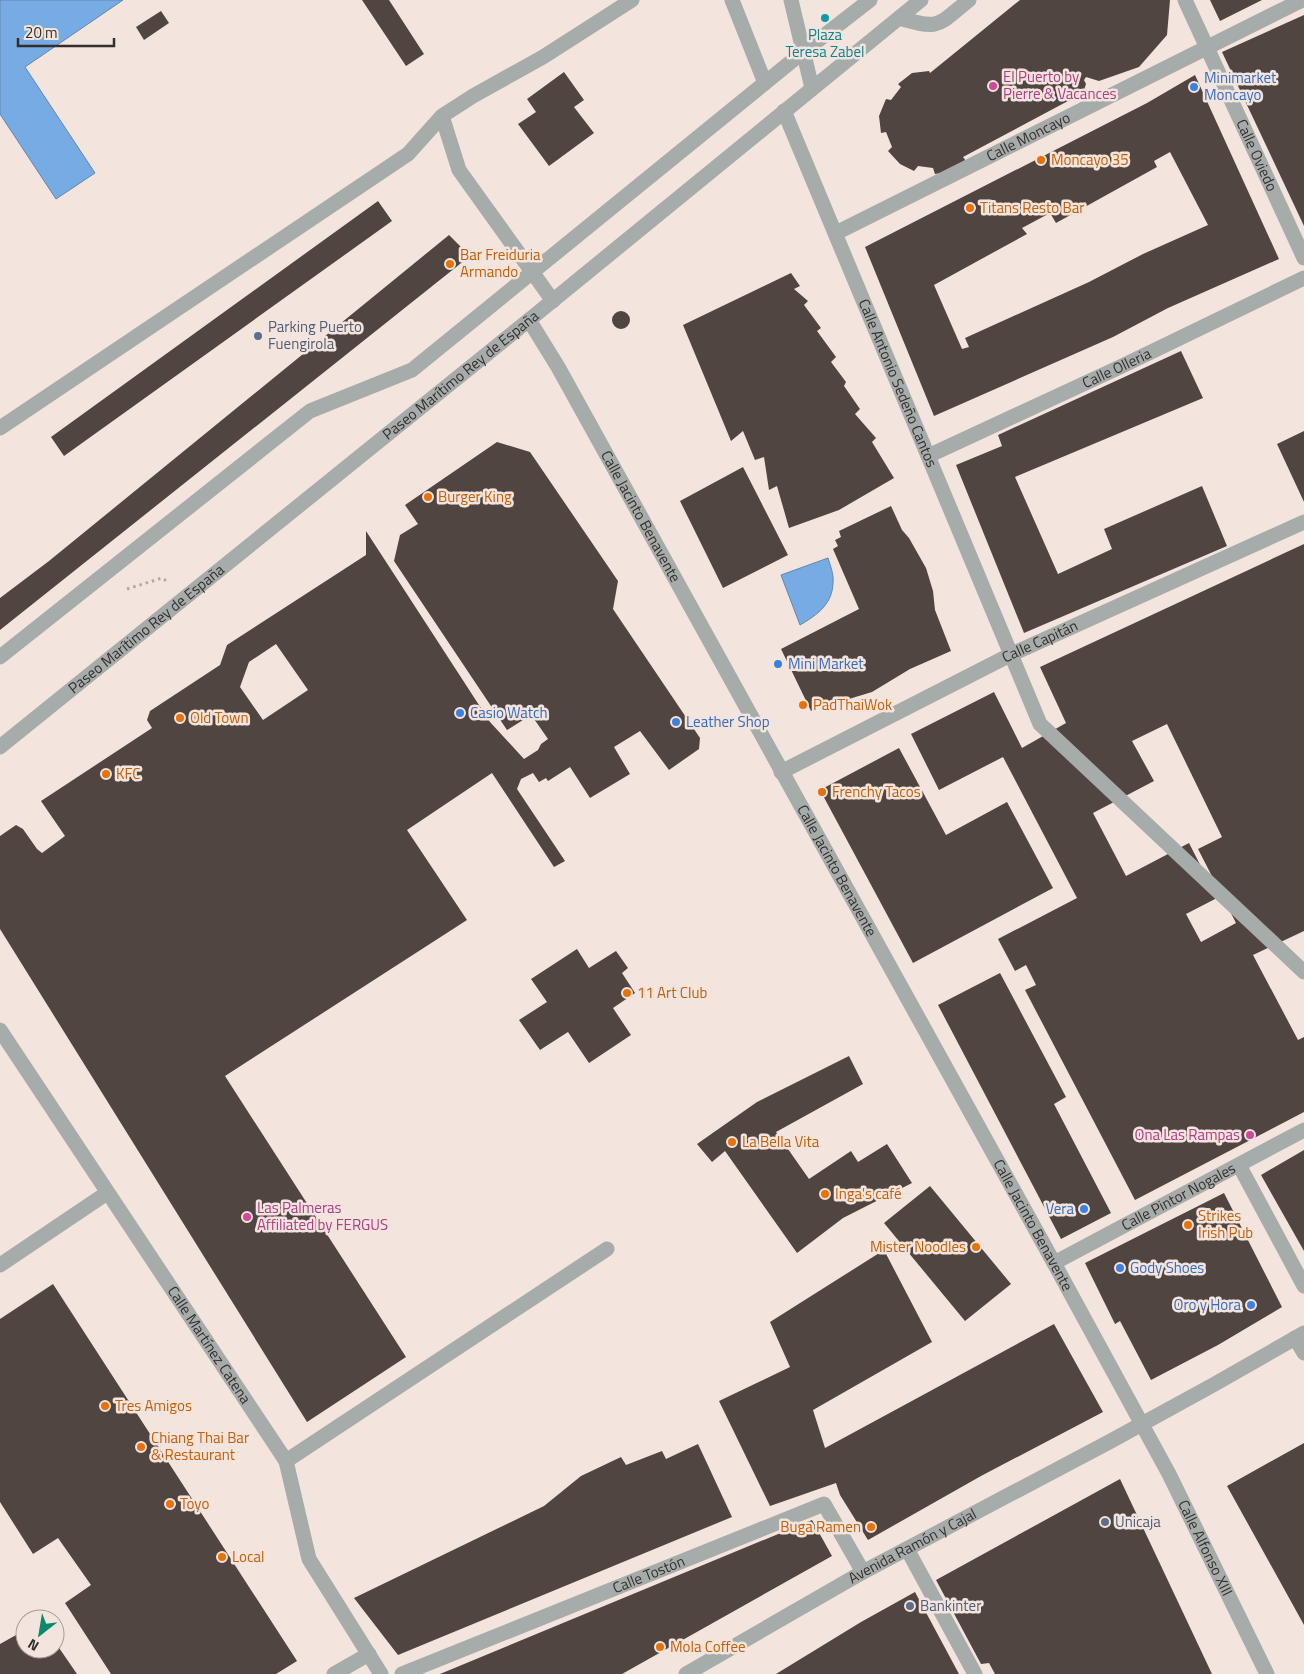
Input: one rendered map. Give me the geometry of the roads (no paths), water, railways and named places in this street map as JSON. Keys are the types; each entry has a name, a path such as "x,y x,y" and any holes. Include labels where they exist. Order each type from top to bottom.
{"street":[{"path":"0,428 408,154 442,116 504,78 543,57 632,0"},
{"path":"732,0 765,83"},
{"path":"791,0 812,88"},
{"path":"0,657 310,411 412,370 803,52 870,0"},
{"name":"Paseo Marítimo Rey de España","path":"0,747 553,301 921,0"},
{"path":"899,18 932,26 942,22 969,0"},
{"name":"Calle Oviedo","path":"1185,0 1304,258"},
{"name":"Calle Moncayo","path":"836,233 1302,0"},
{"name":"Calle Antonio Sedeño Cantos","path":"784,111 1040,724 1304,972"},
{"path":"442,116 459,170 553,301"},
{"name":"Calle Olleria","path":"928,456 1120,367 1304,278"},
{"name":"Calle Jacinto Benavente","path":"529,320 558,367 1142,1423"},
{"name":"Calle Capitán","path":"781,772 1012,654 1304,522"},
{"name":"Calle Martínez Catena","path":"0,1030 286,1461 309,1559 381,1674"},
{"name":"Calle Pintor Nogales","path":"1054,1263 1304,1130"},
{"path":"1239,1165 1304,1286"},
{"path":"0,1265 107,1193"},
{"path":"286,1461 607,1250"},
{"path":"1300,1335 1304,1353"},
{"name":"Avenida Ramón y Cajal","path":"686,1674 863,1572 1109,1442 1300,1335"},
{"name":"Calle Alfonso XIII","path":"1142,1423 1267,1674"},
{"name":"Calle Tostón","path":"402,1674 824,1504 863,1572"},
{"path":"907,1549 975,1674"},
{"path":"334,1674 369,1654"}],"water":[{"path":"0,0 123,0 25,67 95,173 56,199 0,114"},
{"path":"828,558 833,579 830,597 818,613 800,625 781,575"}],"place":[{"name":"Plaza Teresa Zabel","path":"825,18"},
{"name":"El Puerto by Pierre & Vacances","path":"993,86"},
{"name":"Minimarket Moncayo","path":"1194,87"},
{"name":"Moncayo 35","path":"1041,160"},
{"name":"Titans Resto Bar","path":"970,208"},
{"name":"Bar Freiduria Armando","path":"450,264"},
{"name":"Parking Puerto Fuengirola","path":"258,336"},
{"name":"Burger King","path":"428,497"},
{"name":"Mini Market","path":"778,664"},
{"name":"PadThaiWok","path":"803,705"},
{"name":"Casio Watch","path":"460,713"},
{"name":"Old Town","path":"180,718"},
{"name":"Leather Shop","path":"676,722"},
{"name":"KFC","path":"106,774"},
{"name":"Frenchy Tacos","path":"822,792"},
{"name":"11 Art Club","path":"627,993"},
{"name":"Ona Las Rampas","path":"1250,1135"},
{"name":"La Bella Vita","path":"732,1142"},
{"name":"Inga's café","path":"825,1194"},
{"name":"Vera","path":"1084,1209"},
{"name":"Las Palmeras Affiliated by FERGUS","path":"247,1217"},
{"name":"Strikes Irish Pub","path":"1188,1225"},
{"name":"Mister Noodles","path":"976,1247"},
{"name":"Gody Shoes","path":"1120,1268"},
{"name":"Oro y Hora","path":"1251,1305"},
{"name":"Tres Amigos","path":"105,1406"},
{"name":"Chiang Thai Bar & Restaurant","path":"141,1447"},
{"name":"Toyo","path":"170,1504"},
{"name":"Unicaja","path":"1105,1522"},
{"name":"Buga Ramen","path":"871,1527"},
{"name":"Local","path":"222,1557"},
{"name":"Bankinter","path":"910,1606"},
{"name":"Mola Coffee","path":"660,1647"}]}
